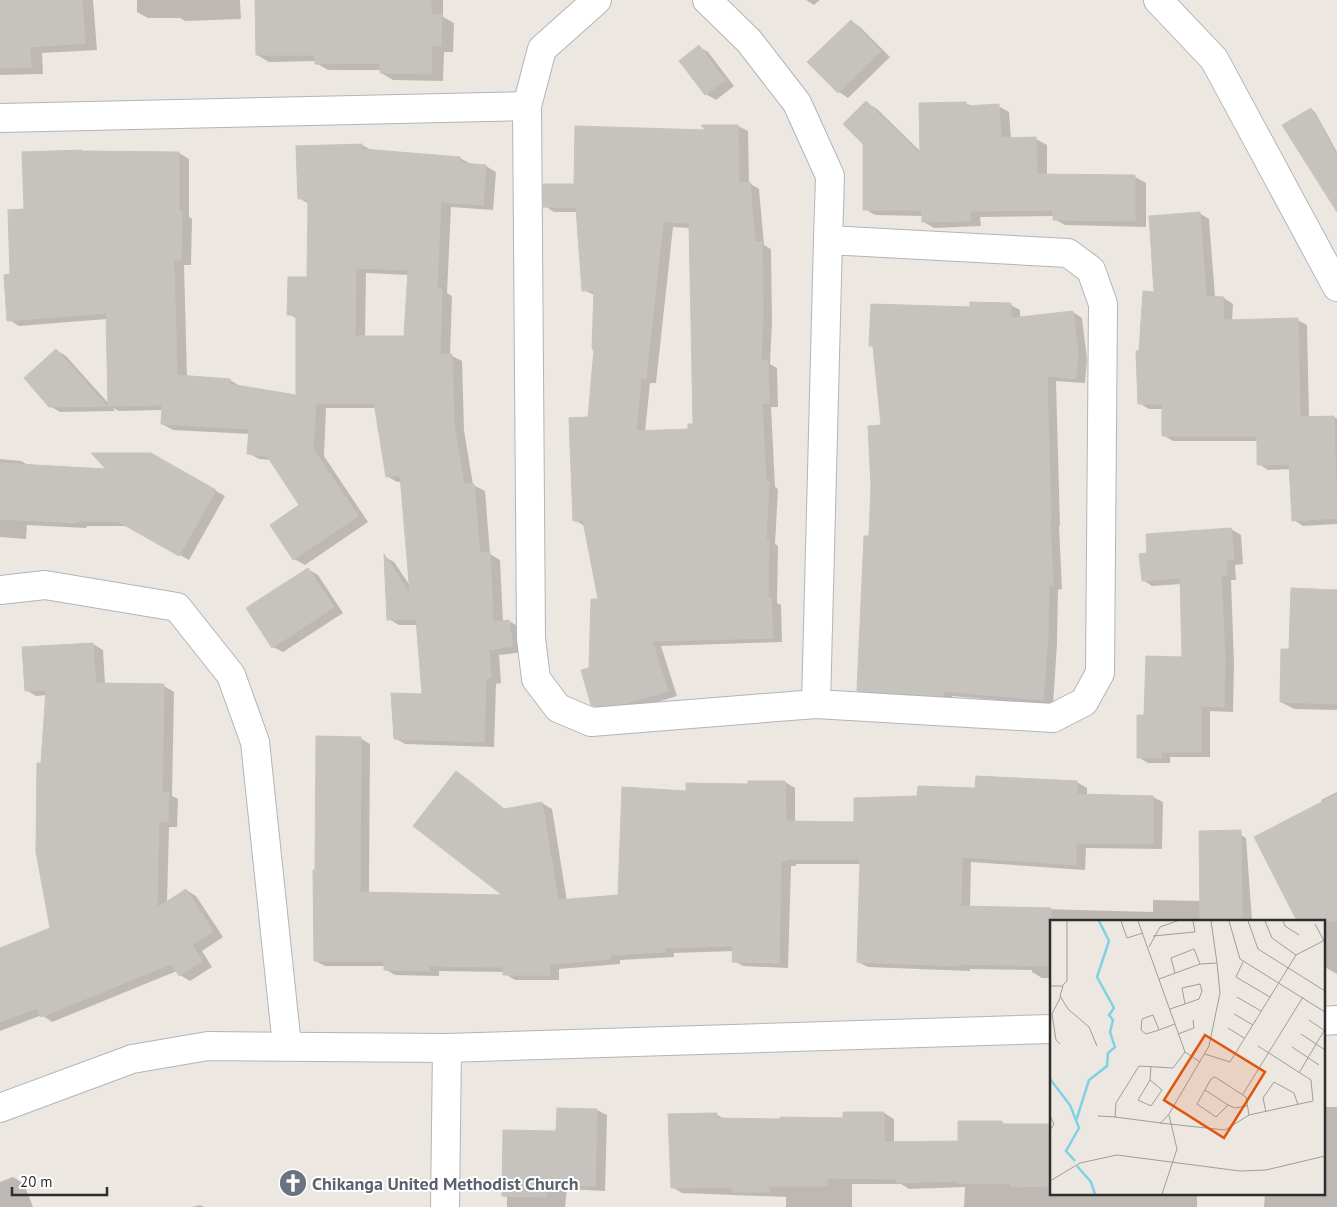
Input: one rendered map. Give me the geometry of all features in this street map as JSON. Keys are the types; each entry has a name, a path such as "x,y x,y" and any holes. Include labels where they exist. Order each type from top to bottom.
{"street":[{"path":"597,0 542,49 527,106 531,638 536,679 558,708 591,722 816,704 1053,718 1084,702 1100,673 1103,304 1091,270 1068,253 828,240"},
{"path":"707,0 749,40 797,103 830,176 816,704"},
{"path":"1158,0 1214,59 1337,288"},
{"path":"0,118 527,106"},
{"path":"0,590 45,585 177,607 231,674 255,742 287,1046"},
{"path":"1324,1021 1337,1020"},
{"path":"0,1108 132,1059 208,1046 447,1048 1050,1029"},
{"path":"445,1207 447,1048"}],"building":[{"path":"0,0 82,0 85,43 30,47 31,67 0,68"},
{"path":"255,0 431,0 431,15 442,15 441,46 432,46 431,74 380,73 380,63 315,64 315,55 256,55"},
{"path":"851,20 881,51 838,93 807,62"},
{"path":"699,45 725,80 705,95 679,61"},
{"path":"866,101 920,154 919,103 966,102 967,106 999,104 1001,138 1036,137 1037,174 1135,175 1135,221 1053,220 1053,210 970,211 970,221 922,222 922,210 863,210 863,144 843,124"},
{"path":"1311,108 1337,156 1337,212 1282,125"},
{"path":"701,125 738,125 739,183 750,182 755,242 762,242 763,316 761,361 768,361 769,403 762,403 766,482 769,482 766,539 769,539 768,598 771,598 773,638 652,641 668,691 624,704 594,706 591,705 581,670 589,668 591,599 598,599 583,521 573,521 569,418 588,417 594,350 592,349 594,290 582,291 576,208 543,207 543,184 574,184 575,126 705,130","holes":["663,222 689,223 693,424 688,424 688,429 636,431 641,378 646,379"]},
{"path":"362,144 362,149 460,157 460,163 486,165 483,205 441,202 437,289 442,289 440,354 452,354 454,424 464,484 474,484 480,553 490,552 493,622 509,620 513,646 489,650 491,678 486,678 484,742 394,739 391,693 422,694 416,619 387,620 384,554 410,594 400,475 386,477 374,403 316,403 313,449 358,516 293,560 270,525 299,505 267,456 247,454 249,429 161,424 162,405 108,406 106,313 7,321 4,275 10,274 8,210 24,209 22,152 82,150 179,152 179,211 182,211 181,260 174,260 177,375 230,379 230,384 296,395 296,315 287,315 288,277 307,277 308,199 298,199 296,146","holes":["356,268 408,270 404,336 355,336"]},
{"path":"1200,212 1206,296 1224,297 1223,320 1298,318 1300,417 1334,416 1337,518 1292,521 1289,464 1257,465 1257,436 1162,436 1162,404 1138,404 1136,351 1139,351 1143,291 1154,292 1149,216"},
{"path":"970,302 1011,303 1011,318 1073,311 1078,353 1076,379 1047,376 1053,585 1049,585 1048,638 1043,700 943,691 943,696 857,691 864,536 869,536 871,486 868,426 881,425 873,346 869,346 871,304 970,307"},
{"path":"56,349 107,406 49,407 24,378"},
{"path":"91,453 151,453 216,490 179,556 117,521 77,521 77,523 0,519 0,463 106,469"},
{"path":"1231,528 1234,559 1226,560 1227,575 1221,575 1225,658 1224,707 1201,706 1201,752 1161,752 1161,758 1137,758 1137,715 1144,715 1146,656 1182,657 1180,578 1142,581 1139,554 1147,553 1146,534"},
{"path":"308,568 334,607 272,648 246,608"},
{"path":"1291,588 1337,590 1337,704 1280,702 1281,649 1289,649"},
{"path":"93,643 96,683 164,684 162,792 169,792 168,822 159,822 157,908 186,889 213,931 192,945 202,961 179,976 171,964 41,1017 37,1008 0,1022 0,948 50,928 36,852 37,763 41,763 46,690 25,691 22,647"},
{"path":"316,736 361,737 360,895 361,892 502,895 413,826 456,771 504,809 542,802 558,900 618,895 622,787 686,791 686,783 748,784 748,781 785,781 786,821 854,822 854,798 917,796 918,786 975,788 976,776 1077,781 1077,794 1153,796 1153,844 1076,843 1076,865 962,857 961,906 1051,908 1050,966 960,964 960,966 857,962 860,860 856,859 786,859 786,861 781,861 779,963 732,962 733,946 664,948 665,952 610,955 611,959 550,964 550,975 503,975 503,967 429,966 429,971 384,970 384,961 314,961 313,870 315,870"},
{"path":"1337,794 1337,921 1296,920 1254,837"},
{"path":"1241,830 1242,920 1200,920 1199,831"},
{"path":"557,1108 597,1109 595,1186 546,1184 546,1197 502,1196 503,1130 556,1131"},
{"path":"843,1112 884,1112 884,1142 958,1141 958,1121 1002,1121 1002,1124 1050,1124 1050,1186 1011,1187 1011,1184 958,1183 958,1181 897,1183 897,1179 827,1178 827,1186 769,1186 769,1192 733,1192 733,1187 671,1188 668,1114 717,1113 717,1118 843,1118"}],"place":[{"name":"Chikanga United Methodist Church","path":"293,1183"}]}
